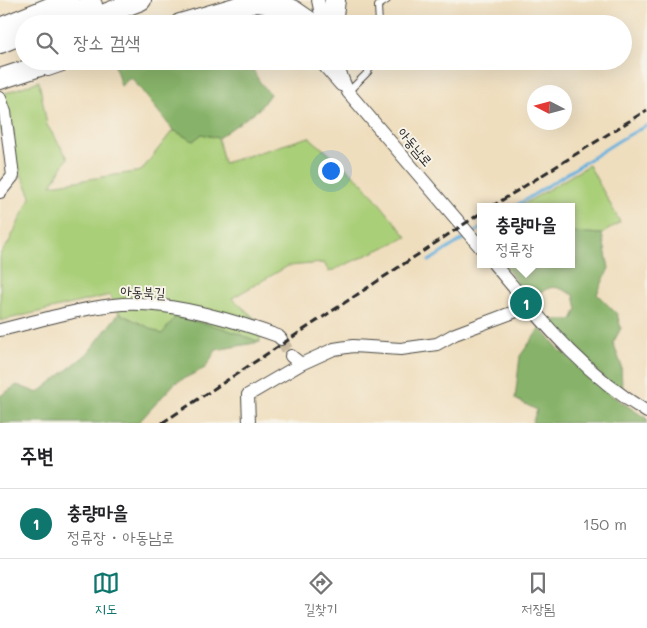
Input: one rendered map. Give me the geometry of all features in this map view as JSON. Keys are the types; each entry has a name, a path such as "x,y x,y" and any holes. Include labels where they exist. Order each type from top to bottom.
{"highway":[{"path":"32,15 69,0"},
{"path":"70,15 106,0"},
{"path":"102,15 141,0"},
{"path":"333,15 335,0"},
{"path":"210,15 257,1 277,3 300,15"},
{"path":"0,28 15,22"},
{"path":"0,43 15,37"},
{"path":"0,54 15,48"},
{"path":"0,79 28,70"}],"street":[{"path":"318,0 321,15"},
{"path":"0,85 46,70"},
{"path":"328,70 348,92"},
{"name":"아동남로","path":"339,70 348,92 477,243"},
{"path":"0,98 5,112 13,176 0,192"},
{"path":"497,268 539,319 577,359 621,396 647,412"},
{"name":"아동북길","path":"0,330 100,307 123,304 148,304 184,309 236,322 278,336 281,339"},
{"path":"249,423 248,395 296,360 334,349 353,346 401,349 437,344 456,334 530,306"}],"lane":[{"path":"378,15 378,6 387,0"},
{"path":"348,92 369,70"}],"green space":[{"path":"116,70 253,70 270,94 259,109 218,138 202,134 193,141 173,130 131,77 121,86"},
{"path":"39,81 47,125 68,158 51,185 141,171 173,130 193,141 202,134 218,138 224,163 309,137 363,183 407,237 329,272 324,263 288,266 232,298 260,323 260,342 223,328 162,334 119,313 110,295 0,321 0,254 8,244 31,196 0,129 0,95"},
{"path":"589,165 620,222 602,234 575,232 575,203 526,203"},
{"path":"575,232 602,234 609,268 597,294 617,314 621,328 613,343 621,364 622,388 608,382 545,320 572,320 577,309 574,295 554,287 535,297 527,297 507,268 575,268"},
{"path":"119,313 162,334 175,317 223,328 260,342 216,350 205,368 175,383 138,423 0,423 0,396 17,385 38,393 87,354"},
{"path":"540,328 561,351 602,385 611,395 647,419 647,423 532,423 537,410 515,399 520,356"}],"waterway":[{"path":"520,203 647,125"},
{"path":"472,234 477,231"},
{"path":"429,261 466,237"}],"tunnel":[{"path":"281,339 291,356"}],"railway":[{"path":"497,203 647,110"},
{"path":"162,423 477,216"}],"place":[{"name":"충량마을","path":"526,303"}]}
